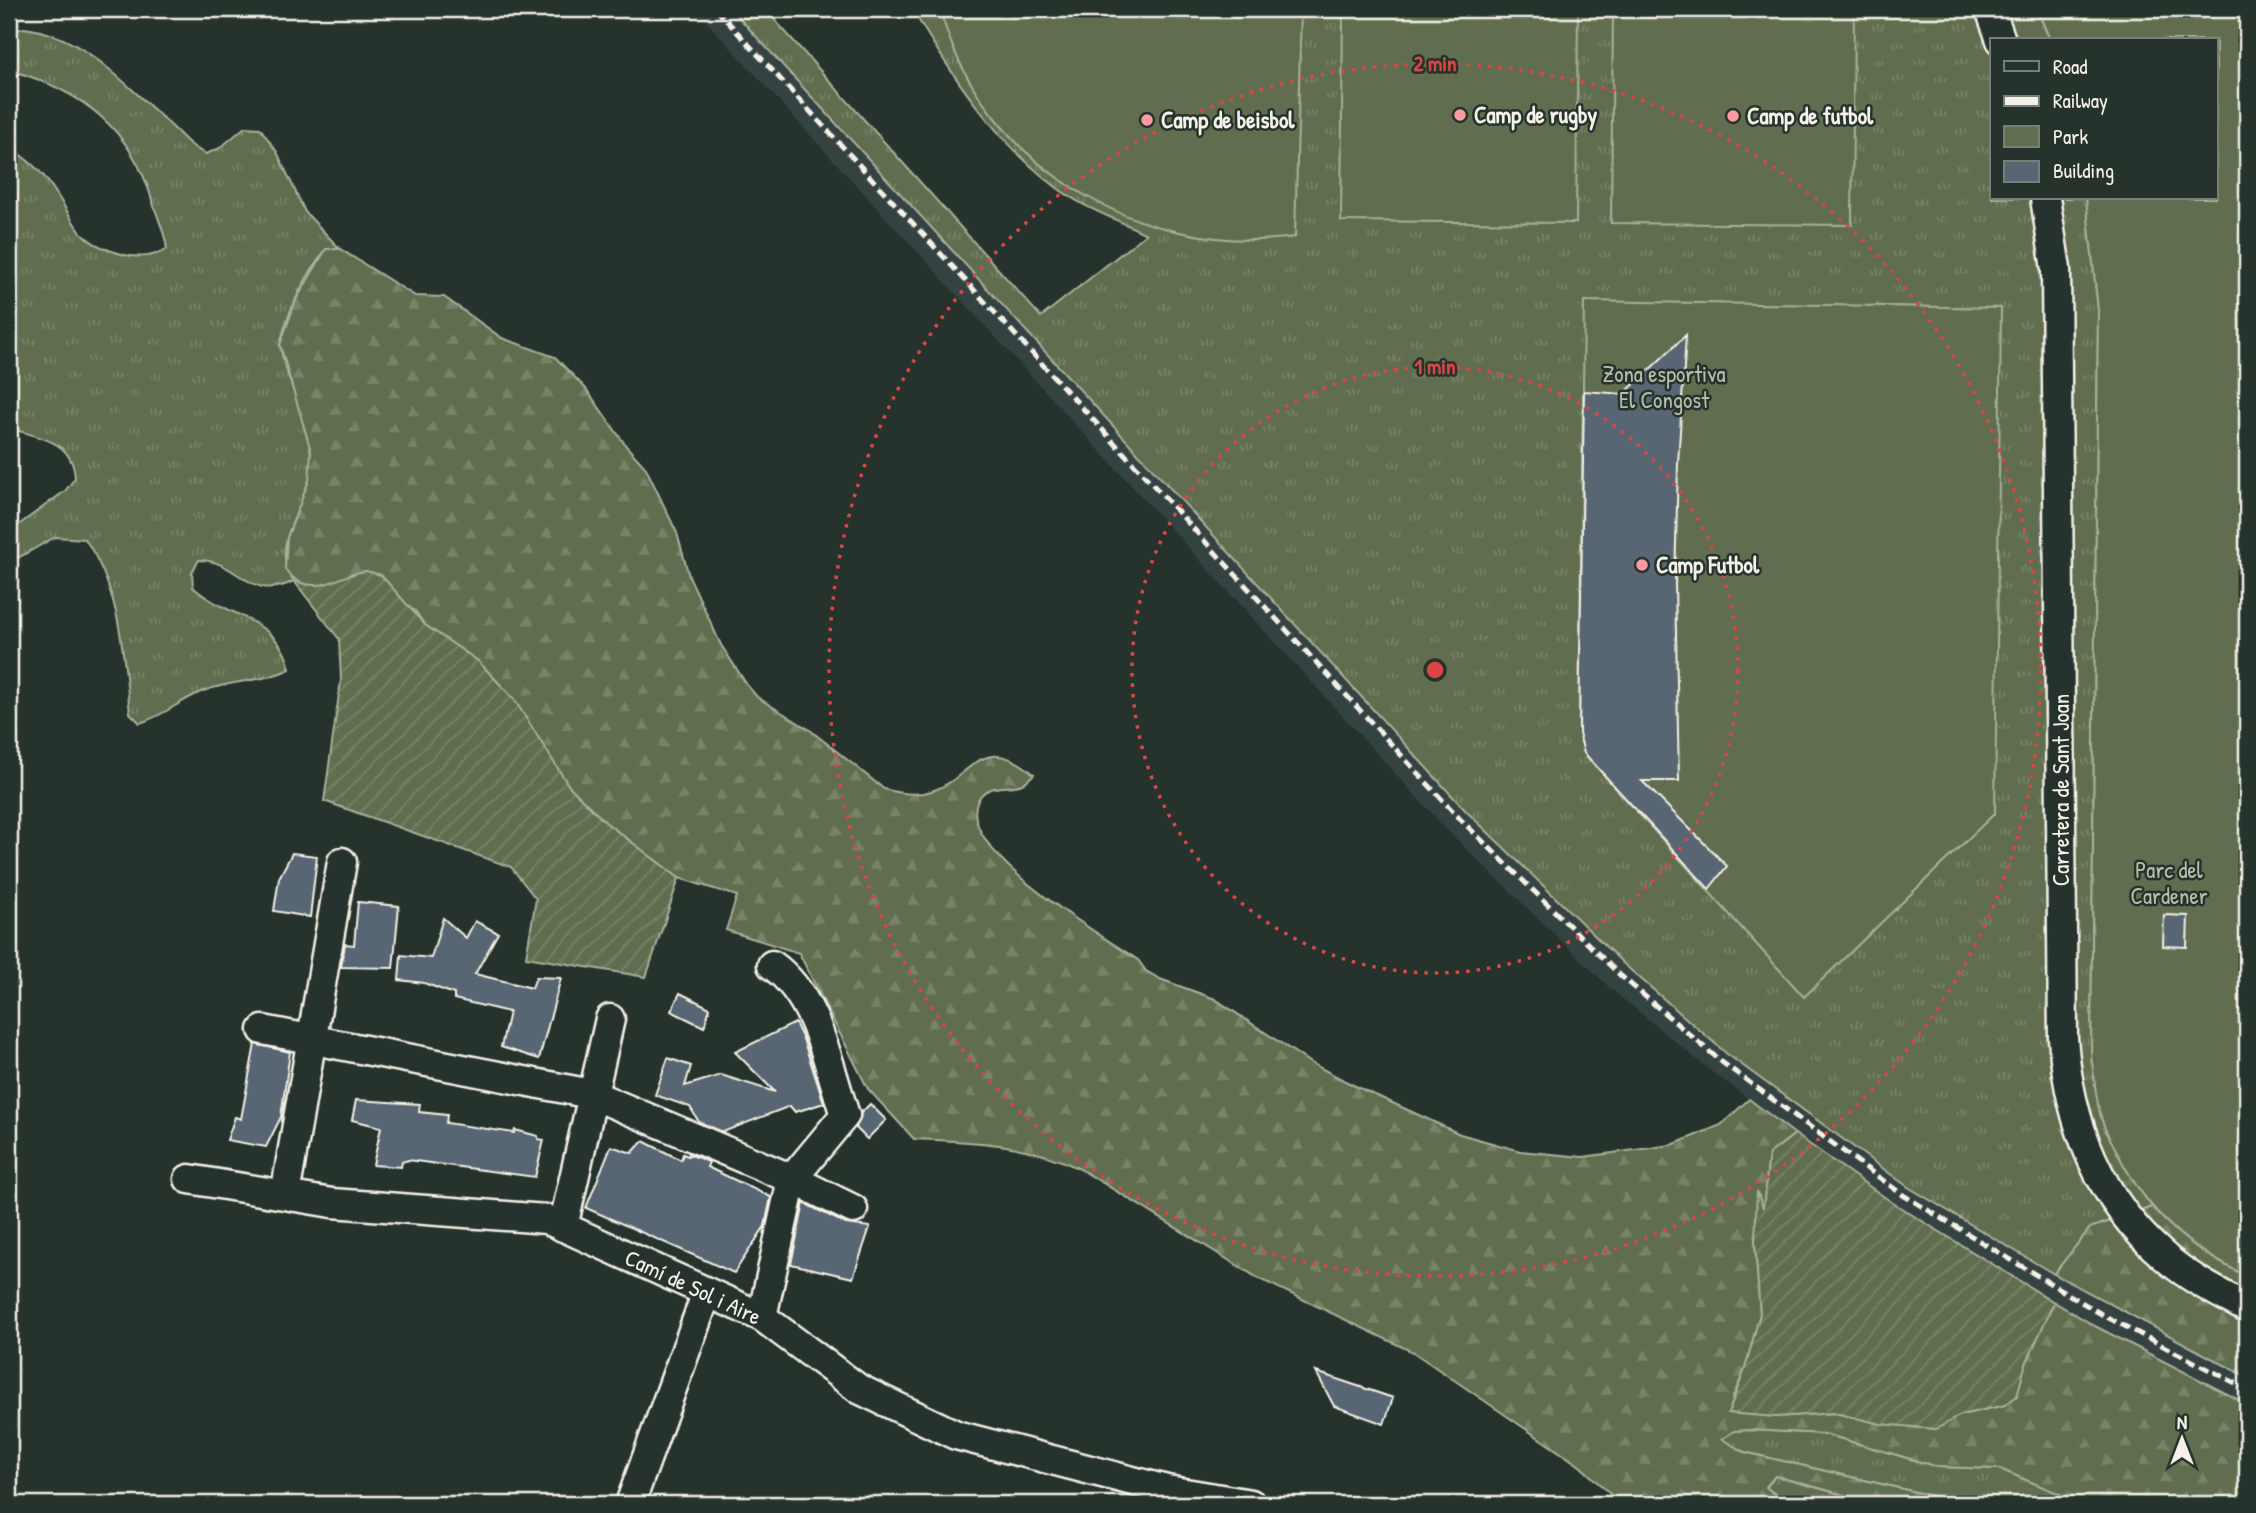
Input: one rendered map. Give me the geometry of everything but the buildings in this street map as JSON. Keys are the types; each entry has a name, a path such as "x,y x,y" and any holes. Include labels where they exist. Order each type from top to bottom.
{"street":[{"path":"1990,9 2000,38"},
{"name":"Carretera de Sant Joan","path":"2045,200 2056,269 2063,1038 2072,1109 2106,1191 2164,1256 2247,1308"},
{"path":"285,1195 342,862"},
{"path":"762,1317 792,1179 845,1115 807,1003 790,978 772,965"},
{"path":"562,1227 610,1019"},
{"path":"263,1030 591,1094 792,1179 853,1209"},
{"name":"Camí de Sol i Aire","path":"189,1179 332,1203 545,1219 762,1317 859,1389 956,1435 1167,1490 1251,1504"},
{"path":"630,1504 707,1292"}],"shaded area":[{"path":"695,9 731,9 1466,811 1626,966 1727,1054 1908,1187 2109,1306 2247,1377 2247,1404 2095,1326 1893,1203 1712,1072 1610,988 1447,830"}],"green space":[{"name":"Zona esportiva El Congost","path":"731,9 765,9 1041,317 1146,234 1077,201 1034,169 975,105 912,9 2037,9 2049,38 1990,38 1990,200 2086,200 2098,310 2091,1057 2102,1120 2126,1169 2152,1207 2090,1228 2054,1274 1908,1187 1727,1054 1626,966 1466,811"},
{"name":"Camp de beisbol","path":"940,9 1301,9 1295,237 1237,240 1179,232 1125,215 1074,189 1029,155 991,113 961,64"},
{"name":"Camp de rugby","path":"1343,9 1578,9 1576,223 1341,221"},
{"name":"Camp de futbol","path":"1613,9 1854,9 1852,225 1611,223"},
{"name":"Parc del Cardener","path":"2037,9 2242,9 2247,40 2247,1276 2188,1241 2156,1211 2143,1194 2103,1124 2091,1057 2098,310 2086,200 2218,200 2218,38 2049,38"},
{"path":"24,28 65,40 101,62 189,143 206,154 220,148 245,127 260,128 277,152 305,212 340,249 326,250 311,271 292,307 280,345 307,429 310,447 309,481 286,544 287,569 294,581 279,587 266,587 213,562 199,560 192,572 193,587 221,606 263,628 275,639 284,652 290,669 267,677 210,689 140,723 130,713 122,645 113,601 97,559 85,539 55,537 9,563 9,532 65,491 75,478 73,465 61,448 43,438 9,428 9,146 40,172 78,229 95,244 125,255 142,257 167,249 166,243 144,177 117,134 81,101 35,78 9,70 9,32"},
{"path":"326,249 340,249 415,296 444,297 502,338 555,357 586,389 627,447 646,468 677,533 689,576 721,645 757,697 810,730 884,789 906,794 928,792 943,786 976,762 988,757 1000,756 1015,761 1034,774 1022,784 987,791 978,800 976,820 988,843 1008,866 1036,890 1138,960 1146,971 1160,979 1215,999 1309,1062 1351,1084 1460,1134 1520,1151 1583,1157 1672,1145 1721,1125 1749,1099 1795,1134 1769,1154 1763,1211 1758,1194 1755,1242 1760,1314 1744,1372 1732,1399 1775,1417 1835,1413 1895,1425 1936,1429 1960,1415 2005,1405 2054,1302 2247,1404 2247,1504 2084,1504 2000,1469 1938,1467 1825,1434 1749,1430 1734,1431 1722,1439 1744,1452 1967,1504 1877,1504 1775,1476 1766,1487 1776,1496 1795,1504 1621,1504 1580,1466 1413,1352 1258,1278 1080,1169 1019,1148 914,1139 868,1089 799,953 726,930 737,896 679,878 605,822 568,786 514,699 478,661 425,625 415,611 352,573 334,582 317,586 300,582 285,569 287,538 309,480 311,451 280,345 296,300"},
{"path":"1584,301 2001,308 1995,813 1804,997 1584,753 1579,733"},
{"path":"366,571 381,575 425,625 478,661 514,699 569,786 605,822 679,878 646,977 526,957 536,899 511,867 324,801 341,680 339,639 294,581 324,584"},
{"path":"1795,1134 1893,1203 2054,1302 2025,1366 2017,1396 2005,1405 1961,1415 1936,1429 1881,1424 1835,1413 1775,1417 1728,1413 1744,1372 1760,1314 1755,1242 1757,1191 1763,1208 1769,1154"},
{"path":"2152,1207 2196,1247 2247,1276 2247,1377 2054,1274 2090,1228"},
{"path":"1733,1431 1825,1434 1938,1467 2000,1469 2084,1504 1967,1504 1744,1452 1721,1439"},
{"path":"1775,1476 1877,1504 1818,1505 1790,1501 1766,1487"}],"railway":[{"path":"716,9 1460,819 1621,976 1723,1063 1903,1195 2103,1315 2247,1389"}],"place":[{"name":"Camp de rugby","path":"1460,115"},
{"name":"Camp de futbol","path":"1733,116"},
{"name":"Camp de beisbol","path":"1147,120"},
{"name":"Camp Futbol","path":"1642,565"}]}
